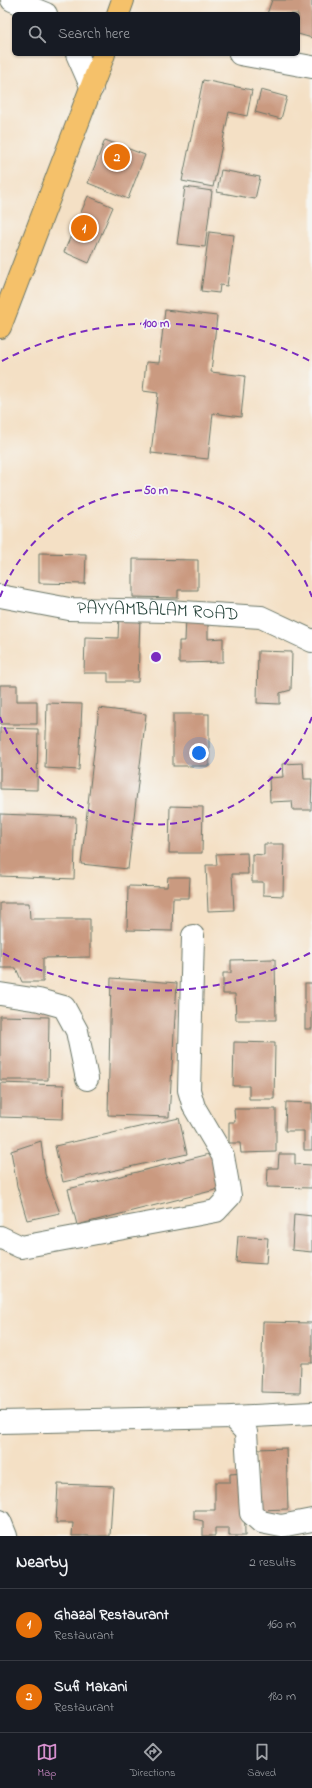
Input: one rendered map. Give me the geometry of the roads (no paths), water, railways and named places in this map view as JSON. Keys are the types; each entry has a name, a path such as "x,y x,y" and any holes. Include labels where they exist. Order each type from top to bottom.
{"main road":[{"path":"119,12 123,0"},
{"path":"0,327 103,56"}],"street":[{"path":"12,0 41,12"},
{"path":"78,56 92,88"},
{"path":"251,56 312,67"},
{"name":"PAYYAMBALAM ROAD","path":"0,596 69,610 167,611 261,616 312,641"},
{"path":"0,1237 21,1247 216,1211 230,1196 223,1156 194,1107 189,1090 193,936"},
{"path":"0,994 39,1000 64,1007 78,1031 87,1078"},
{"path":"0,1422 232,1417 312,1413"},
{"path":"232,1417 246,1432 251,1513 261,1522 282,1526 312,1520"},
{"path":"0,1521 6,1536"}],"place":[{"name":"Sufi Makani","path":"117,157"},
{"name":"Ghazal Restaurant","path":"84,228"}]}
